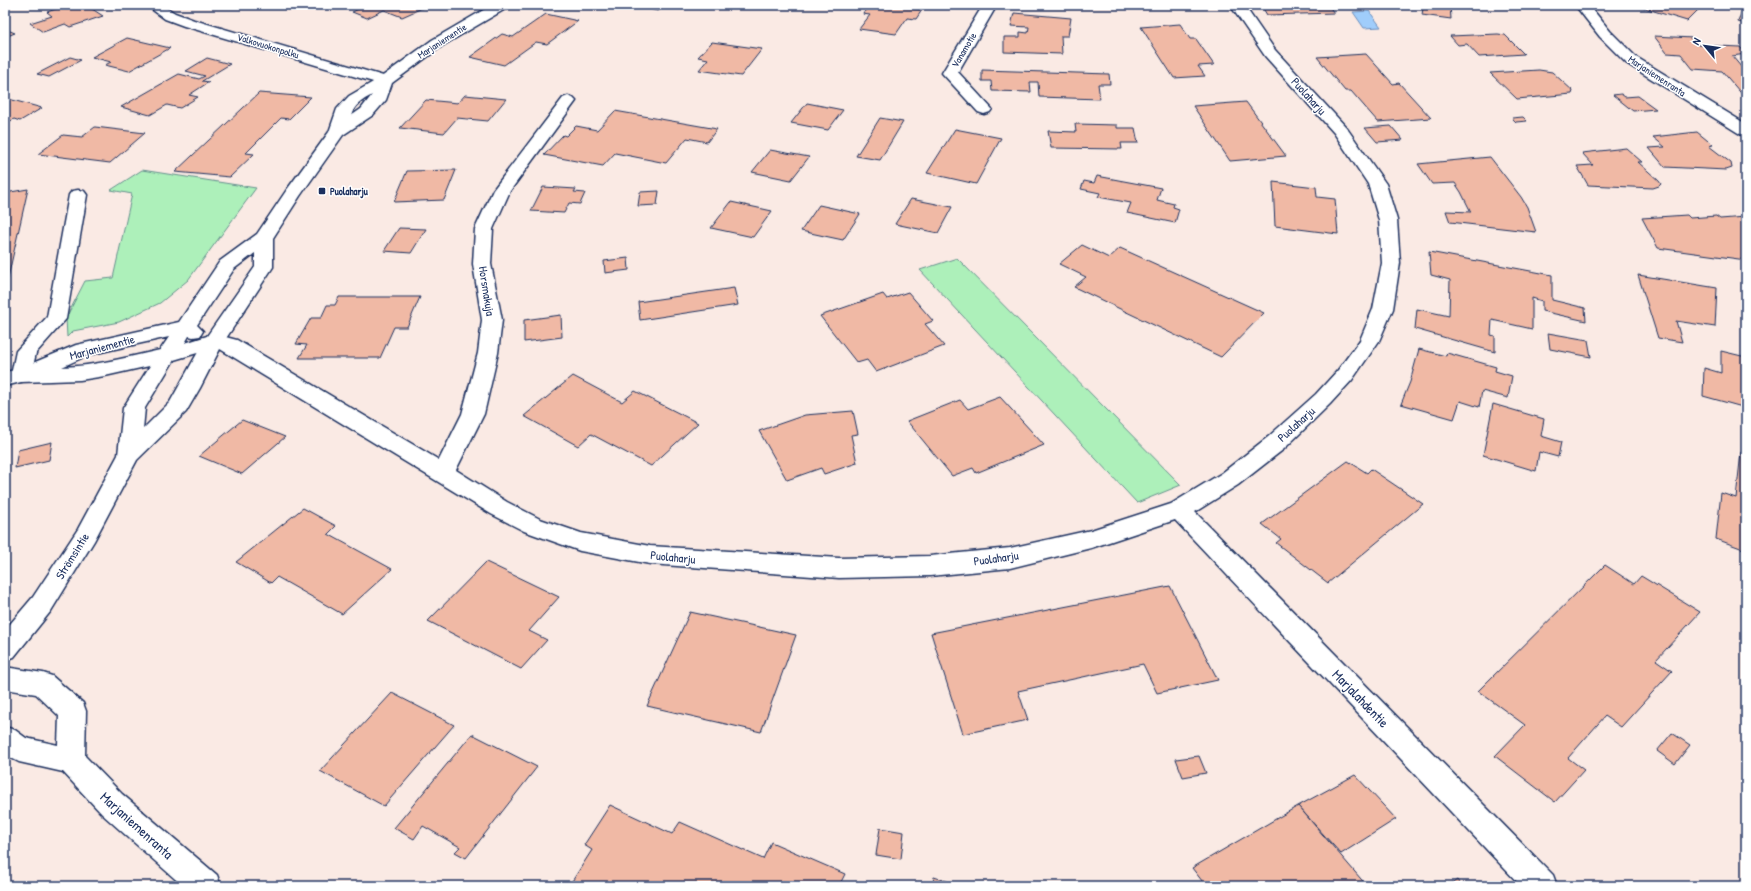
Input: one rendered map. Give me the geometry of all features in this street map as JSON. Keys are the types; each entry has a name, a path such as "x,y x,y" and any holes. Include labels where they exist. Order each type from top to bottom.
{"street":[{"name":"Valkovuokonpolku","path":"153,5 170,16 189,23 385,82"},
{"name":"Marjaniementie","path":"385,82 437,43 502,5"},
{"name":"Vanamotie","path":"984,109 950,73 990,5"},
{"name":"Puolaharju","path":"214,341 230,345 499,508 532,525 580,542 650,555 839,568 930,566 1010,558 1091,539 1179,510 1230,479 1276,443 1323,399 1345,375 1369,341 1383,309 1391,263 1388,220 1377,184 1340,130 1270,52 1236,5"},
{"name":"Marjaniemenranta","path":"1582,5 1605,34 1631,60 1746,131"},
{"path":"167,355 227,265 264,238 292,195 337,132 367,112 378,100 385,82"},
{"name":"Horsmakuja","path":"443,473 473,414 488,354 492,320 482,264 484,229 502,190 568,101"},
{"path":"13,377 26,351 56,319 78,195"},
{"path":"186,327 214,341 264,267 264,238"},
{"name":"Marjaniementie","path":"13,377 83,350 186,327"},
{"name":"Marjaniementie","path":"13,377 80,373 167,355 214,341"},
{"name":"Strömsintie","path":"5,649 42,604 86,534 129,455 178,407 190,388 214,341"},
{"name":"Strömsintie","path":"129,455 134,408 167,355"},
{"name":"Marjalahdentie","path":"1179,510 1542,886"},
{"path":"5,678 43,684 73,711 71,761 20,749 5,739"},
{"name":"Marjaniemenranta","path":"71,761 112,804 206,886"}],"green space":[{"path":"142,170 256,188 188,280 160,303 119,322 73,331 67,337 66,318 85,281 113,278 132,194 111,190"},
{"path":"957,258 1181,485 1137,503 920,270"}],"water":[{"path":"1369,11 1381,27 1364,28 1353,12"}],"building":[{"path":"68,5 74,5 79,8 86,5 103,16 70,27 65,24 43,32 30,23 52,16 47,12"},
{"path":"368,5 429,5 402,17 384,10 367,18 352,12"},
{"path":"631,5 666,5 658,11"},
{"path":"869,5 916,5 913,9 922,10 916,19 907,18 896,34 859,29 870,15 863,14"},
{"path":"1188,5 1188,8 1159,6"},
{"path":"1261,5 1328,5 1334,13 1267,15"},
{"path":"1413,5 1450,5 1451,19 1422,15 1423,8 1413,7"},
{"path":"1634,5 1698,5 1702,6 1687,21"},
{"path":"1744,5 1746,6 1746,24 1738,22"},
{"path":"1014,13 1071,18 1068,36 1061,36 1062,54 1004,52 1004,37 1020,37 1020,32 1028,33 1029,27 1011,26"},
{"path":"546,14 578,21 547,44 536,42 504,65 470,57 502,34 513,37"},
{"path":"1180,24 1190,39 1196,39 1214,65 1198,66 1205,76 1174,78 1141,27"},
{"path":"5,29 15,33 5,37"},
{"path":"1505,35 1524,54 1479,57 1467,44 1458,45 1450,36"},
{"path":"1654,36 1693,38 1698,45 1740,47 1746,54 1732,56 1742,68 1746,68 1746,99 1722,71 1693,69 1681,54 1667,53"},
{"path":"127,38 170,48 129,71 105,65 111,62 92,57"},
{"path":"712,42 762,49 741,76 699,70 708,59 698,57"},
{"path":"1366,54 1393,84 1399,83 1431,118 1378,122 1351,91 1345,91 1317,57"},
{"path":"70,57 81,60 49,77 37,74"},
{"path":"207,58 230,64 202,81 209,82 189,95 198,97 180,108 167,105 150,115 121,107 179,74 199,79 205,76 186,71"},
{"path":"982,70 1109,74 1110,84 1098,84 1100,99 1039,97 1038,82 1030,82 1031,92 992,91 991,81 982,81"},
{"path":"1539,70 1552,72 1573,91 1572,94 1517,99 1490,73"},
{"path":"259,93 311,97 289,119 281,118 246,153 254,154 230,177 175,172"},
{"path":"1621,94 1625,97 1638,96 1656,109 1633,111 1613,95"},
{"path":"465,95 506,99 488,121 457,118 444,133 400,128 426,100 458,103"},
{"path":"5,98 42,108 20,121 14,119 5,124"},
{"path":"1246,102 1286,156 1230,161 1193,106"},
{"path":"807,103 843,110 828,130 791,123"},
{"path":"615,111 717,129 707,142 687,138 666,163 615,153 603,166 544,155 563,135 566,136 576,126 597,130"},
{"path":"1523,117 1527,121 1516,122 1512,118"},
{"path":"880,118 903,122 880,160 856,156"},
{"path":"1075,124 1117,125 1117,128 1135,128 1138,143 1121,143 1122,149 1051,148 1048,131 1076,132"},
{"path":"1391,126 1403,140 1377,142 1365,128"},
{"path":"95,127 145,133 110,163 38,154 63,135 82,137"},
{"path":"955,129 1001,138 976,184 927,173"},
{"path":"1697,132 1713,145 1709,146 1731,163 1732,168 1726,170 1665,167 1649,148 1665,147 1653,137"},
{"path":"1626,148 1642,162 1638,162 1659,181 1661,184 1659,186 1653,188 1588,185 1577,166 1593,165 1582,153"},
{"path":"770,150 809,157 791,180 752,172"},
{"path":"1490,157 1521,197 1527,207 1536,232 1450,222 1446,211 1471,212 1461,192 1455,183 1432,184 1418,164"},
{"path":"456,170 444,200 394,202 407,171"},
{"path":"1097,176 1161,188 1157,200 1174,204 1173,207 1179,209 1175,223 1127,213 1131,203 1098,197 1100,193 1081,189 1084,181 1094,183"},
{"path":"1273,182 1316,187 1317,197 1335,199 1338,234 1275,226"},
{"path":"543,187 576,189 574,192 585,193 580,204 569,203 564,213 531,211"},
{"path":"28,189 5,291 5,193"},
{"path":"659,191 657,205 638,206 640,192"},
{"path":"911,199 952,207 938,233 895,224"},
{"path":"731,202 772,211 753,237 711,228"},
{"path":"819,205 860,214 843,240 801,231"},
{"path":"1687,215 1690,218 1716,216 1720,219 1746,217 1746,260 1658,248 1642,218"},
{"path":"399,228 426,229 411,253 384,251"},
{"path":"1082,245 1109,258 1120,248 1264,313 1221,357 1074,287 1086,277 1059,264"},
{"path":"1429,252 1552,275 1552,300 1585,308 1586,321 1542,311 1542,301 1532,298 1532,329 1492,320 1491,335 1495,336 1495,352 1415,329 1417,309 1449,316 1450,280 1431,275"},
{"path":"628,258 629,270 605,273 604,261"},
{"path":"1638,275 1717,288 1715,327 1676,321 1682,342 1658,338"},
{"path":"734,288 738,305 640,320 638,302"},
{"path":"908,292 933,321 925,324 944,346 876,372 867,360 857,363 820,316 883,294 887,299"},
{"path":"339,297 420,297 407,327 394,327 380,358 299,358 307,345 296,344 311,318 321,318 327,305 335,305"},
{"path":"561,315 562,337 524,342 524,320"},
{"path":"1548,333 1588,340 1591,357 1550,349"},
{"path":"1419,349 1446,356 1447,353 1496,367 1495,371 1512,376 1508,398 1482,391 1479,407 1460,401 1454,419 1401,404 1410,382"},
{"path":"1721,351 1746,357 1746,408 1703,396 1704,368 1721,373"},
{"path":"573,376 622,402 635,391 698,423 651,466 591,434 578,446 524,416"},
{"path":"1000,397 1044,445 976,473 973,468 952,476 907,421 960,400 968,409"},
{"path":"1493,404 1544,419 1541,436 1561,442 1558,457 1539,452 1536,471 1483,455"},
{"path":"853,411 858,434 851,435 857,463 824,474 821,468 787,480 759,431 805,415"},
{"path":"242,420 285,437 242,474 199,456"},
{"path":"52,442 49,460 15,468 18,450"},
{"path":"1741,452 1746,453 1746,550 1716,539 1721,493 1736,498"},
{"path":"1348,461 1367,473 1371,469 1423,504 1328,583 1276,543 1281,539 1262,524"},
{"path":"303,508 336,526 328,534 392,569 342,614 277,577 271,583 236,562"},
{"path":"486,562 559,597 529,631 547,640 521,669 428,621"},
{"path":"1605,565 1634,584 1641,576 1700,612 1656,660 1672,671 1621,727 1605,716 1568,758 1584,770 1555,802 1495,756 1525,725 1478,691"},
{"path":"1170,586 1218,680 1157,693 1143,664 1018,691 1028,720 963,734 931,633"},
{"path":"690,612 796,635 761,732 647,706"},
{"path":"392,693 454,725 384,806 320,771"},
{"path":"1672,733 1690,745 1675,764 1657,751"},
{"path":"472,734 537,767 466,858 455,852 460,847 423,826 414,839 394,828"},
{"path":"1199,756 1206,773 1183,777 1176,759"},
{"path":"1355,775 1396,819 1341,854 1298,806"},
{"path":"610,805 672,834 680,822 763,859 771,842 845,874 839,886 569,886 592,850 584,845"},
{"path":"1298,806 1367,886 1206,886 1192,868"},
{"path":"880,828 904,832 901,859 876,855"},
{"path":"934,877 962,886 932,886"},
{"path":"1457,880 1462,886 1448,886"}],"place":[{"name":"Puolaharju","path":"322,191"}]}
